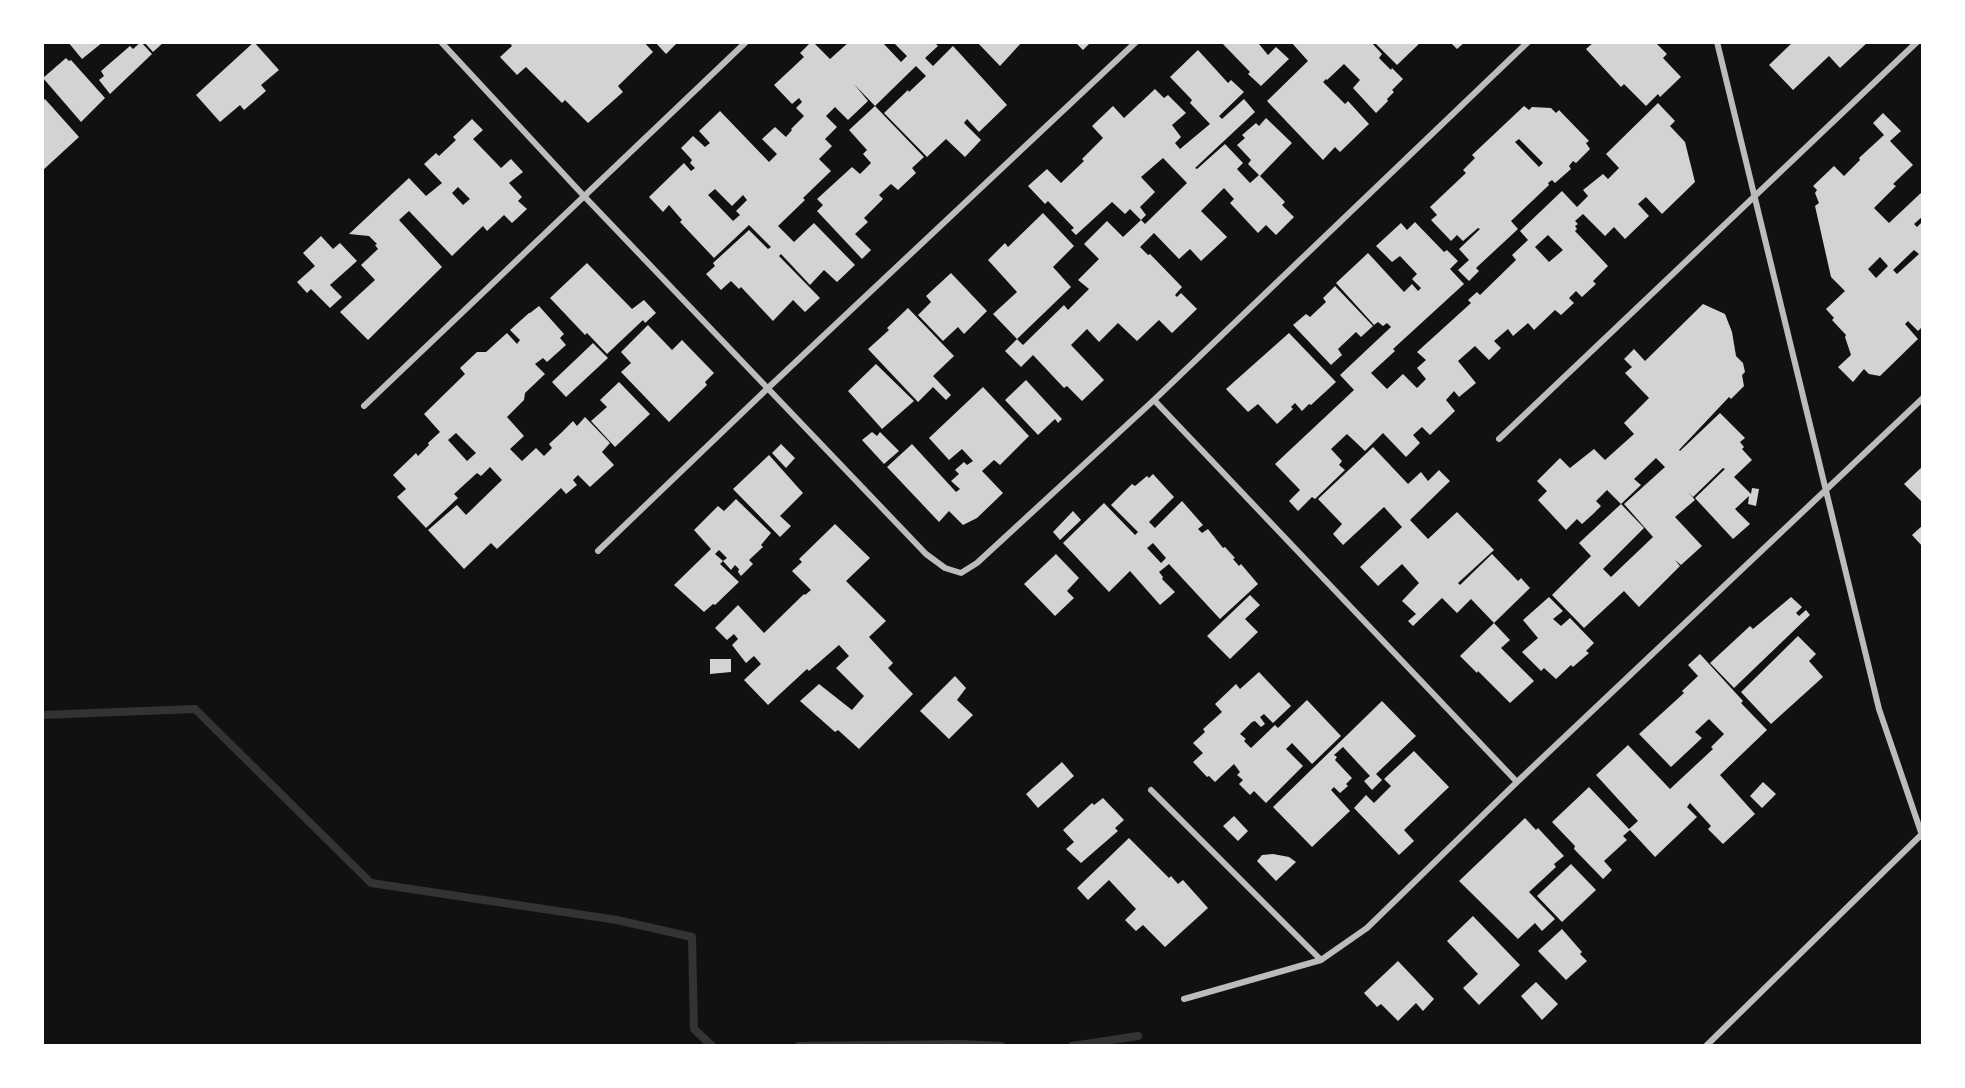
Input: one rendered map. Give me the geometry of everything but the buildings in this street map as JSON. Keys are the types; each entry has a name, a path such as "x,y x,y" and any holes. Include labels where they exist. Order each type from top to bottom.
{"street":[{"path":"441,42 583,195 926,554 945,568 961,573 977,563 1154,400 1528,42"},
{"path":"364,406 746,42"},
{"path":"598,551 1136,42"},
{"path":"1706,1046 1922,835 1879,710 1717,42"},
{"path":"1499,439 1917,42"},
{"path":"1184,999 1322,960 1367,928 1517,782 1923,398"},
{"path":"1154,400 1517,782"},
{"path":"1151,790 1322,960"}],"waterway":[{"path":"42,715 195,709 371,883 617,920 692,937 694,1029 712,1046"},
{"path":"1072,1046 1138,1036"},
{"path":"799,1046 961,1044 1001,1046"}]}
